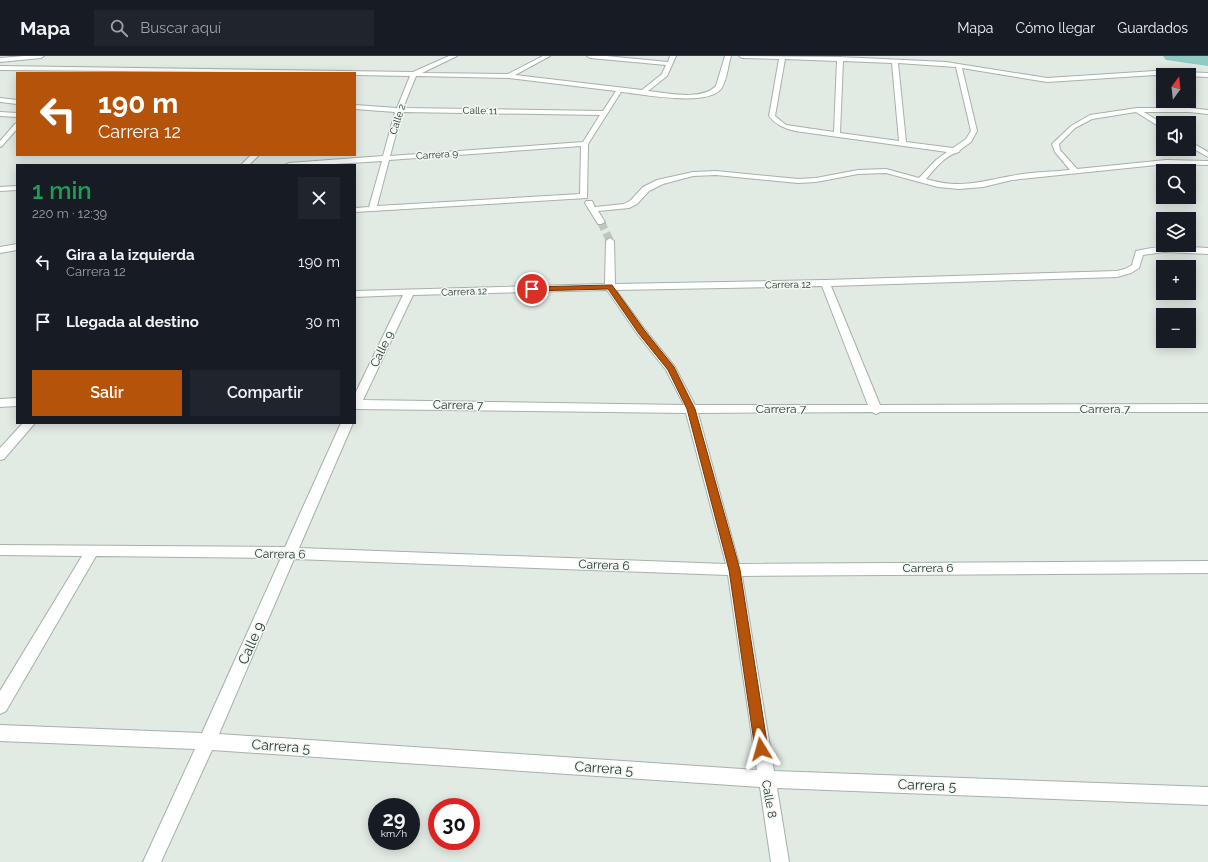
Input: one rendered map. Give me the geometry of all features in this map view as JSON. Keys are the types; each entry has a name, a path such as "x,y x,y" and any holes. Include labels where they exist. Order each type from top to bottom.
{"street":[{"path":"0,60 41,56"},
{"path":"414,74 454,56"},
{"path":"509,76 547,56"},
{"path":"590,56 670,64"},
{"path":"645,91 665,75 673,56"},
{"path":"356,73 509,76 645,91 681,97 716,92 719,87 728,56"},
{"path":"742,56 895,61 959,66 1047,80 1155,73 1208,75"},
{"path":"782,57 781,76 773,104 772,116 776,121 784,126 838,135 957,150"},
{"path":"838,135 840,59"},
{"path":"895,61 903,144"},
{"path":"922,179 945,156 957,150 972,139 974,131 959,66"},
{"path":"0,68 68,71 223,72"},
{"name":"Calle 2","path":"373,208 399,110 414,74"},
{"path":"601,222 594,208 584,196 585,144 620,89"},
{"path":"0,100 16,102"},
{"name":"Calle 11","path":"356,107 399,110 606,112"},
{"path":"1076,172 1057,151 1055,144 1073,127 1090,117 1137,110 1189,110 1208,112"},
{"path":"1137,110 1156,122"},
{"path":"0,114 16,115"},
{"path":"2,141 16,126"},
{"path":"2,141 16,139"},
{"name":"Carrera 9","path":"303,164 585,144"},
{"path":"1196,147 1208,155"},
{"path":"246,164 254,156"},
{"path":"594,208 626,206 634,202 646,188 660,182 693,174 716,173 798,180 816,180 858,172 886,171 938,184 959,186 983,185 1012,178 1166,162 1208,163"},
{"path":"0,189 16,188"},
{"path":"356,210 584,196"},
{"path":"610,241 610,287"},
{"path":"0,250 16,247"},
{"name":"Carrera 12","path":"356,294 825,283 1117,274 1128,271 1136,266 1139,254 1148,250 1162,248 1208,251"},
{"path":"825,283 876,410"},
{"name":"Calle 8","path":"610,287 642,333 671,369 691,409 734,570 780,862"},
{"name":"Calle 9","path":"356,402 409,293"},
{"path":"0,403 16,402"},
{"name":"Carrera 7","path":"356,404 876,410 1208,408"},
{"path":"0,456 27,424"},
{"name":"Calle 9","path":"152,862 347,424"},
{"name":"Carrera 6","path":"0,550 290,553 734,570 1208,567"},
{"path":"0,706 92,551"},
{"name":"Carrera 5","path":"0,733 207,741 766,779 1208,796"}],"waterway":[{"path":"1172,56 1208,60"}],"tunnel":[{"path":"601,222 610,241"}],"route":[{"path":"532,289 610,287 642,333 671,369 691,409 734,570 761,749"}]}
